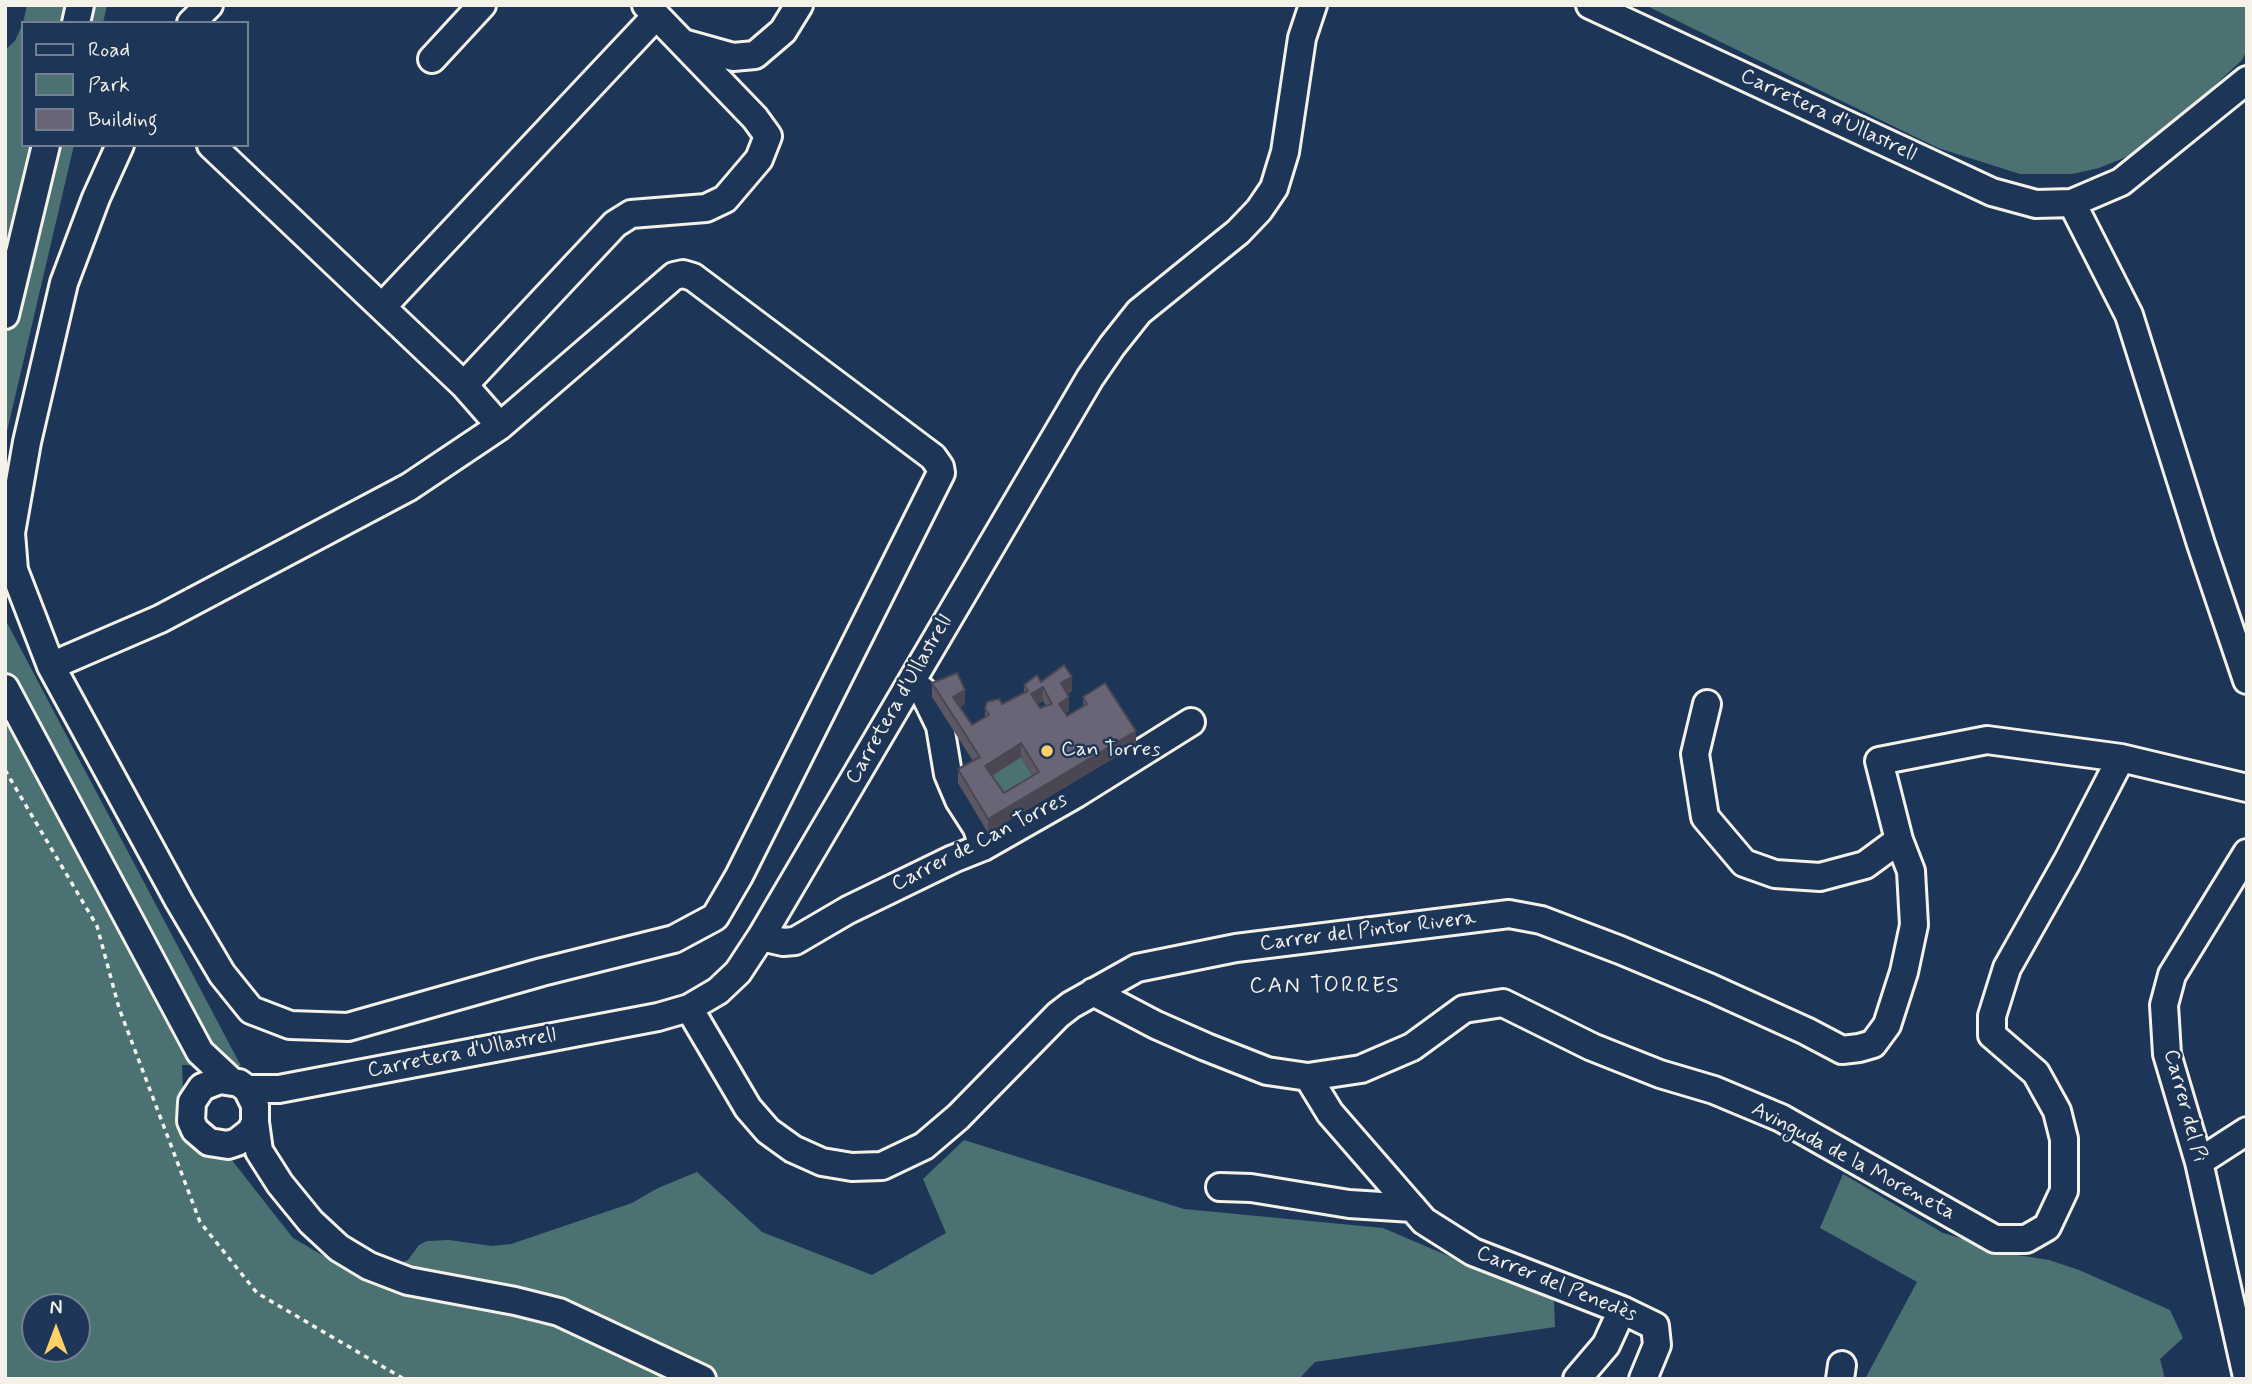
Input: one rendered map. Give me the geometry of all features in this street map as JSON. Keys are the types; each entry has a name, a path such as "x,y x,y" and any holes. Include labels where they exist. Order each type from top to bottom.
{"street":[{"path":"193,21 209,5"},
{"path":"432,59 482,5"},
{"path":"682,42 733,57 755,55 783,32 799,5"},
{"name":"Carretera d'Ullastrell","path":"246,1099 279,1090 658,1017 689,1008 718,991 738,972 1090,378 1139,312 1238,232 1259,210 1274,188 1285,152 1302,38 1313,5"},
{"name":"Carretera d'Ullastrell","path":"1590,5 1992,192 2036,204 2072,203 2121,182 2247,80"},
{"path":"382,307 651,11 755,118 768,136 759,159 725,199 706,208 631,214 615,224 464,385"},
{"path":"5,315 46,147"},
{"path":"51,666 160,619 409,487 499,426 674,276 683,274 693,277 933,457 941,473 739,876 715,917 674,939 348,1027 290,1025 251,1010 222,974 179,901 51,666 14,570 11,533 27,442 64,283 96,198 119,147"},
{"path":"213,147 464,385 499,426"},
{"path":"2072,203 2129,315 2247,680"},
{"path":"911,682 923,691 937,718 948,774 959,800 977,828 983,847"},
{"path":"5,688 201,1052 246,1099 248,1147 311,1223 339,1248 369,1266 408,1281 559,1312 592,1325 702,1379"},
{"path":"1707,704 1695,754 1705,817 1744,863 1775,874 1820,877 1865,865 1899,840"},
{"name":"Carrer de Can Torres","path":"761,937 783,942 795,941 848,910 983,847 1076,794 1191,722"},
{"name":"Carrer del Pintor Rivera","path":"689,1008 748,1108 768,1130 793,1149 822,1162 852,1167 882,1166 925,1146 958,1117 1058,1016 1093,992 1137,968 1236,948 1508,914 1541,920 1631,955 1723,993 1842,1050 1858,1048 1873,1044 1887,1025 1904,972 1914,925 1911,871 1899,840 1879,761 1987,740 2121,758"},
{"path":"2121,758 2247,788"},
{"name":"Avinguda de la Moreneta","path":"1093,992 1156,1025 1267,1071 1308,1077 1361,1069 1412,1047 1464,1009 1503,1003 1592,1047 1660,1074 1714,1090 1781,1118 1995,1239 2026,1239 2048,1227 2064,1191 2064,1139 2057,1111 2035,1073 1992,1035 1992,1016 2007,968 2067,862 2121,758"},
{"name":"Carrer del Pi","path":"2247,853 2172,975 2164,1005 2168,1054 2199,1162 2247,1377"},
{"path":"201,1052 202,1087"},
{"name":"Carrer del Penedès","path":"1308,1077 1330,1112 1424,1221 1473,1252 1622,1310 1655,1326 1657,1345 1643,1379"},
{"path":"246,1099 210,1082 202,1087 192,1102 191,1121 201,1137 218,1145 248,1147"},
{"path":"2199,1162 2247,1131"},
{"path":"1220,1186 1251,1188 1349,1204 1413,1208"},
{"path":"1577,1379 1606,1345 1622,1310"}],"green space":[{"path":"27,5 107,5 103,21 23,21"},
{"path":"1645,5 2247,5 2247,50 2242,60 2146,149 2099,168 2072,174 2020,174 1938,148"},
{"path":"21,28 21,147 74,147 5,440 5,50 15,41"},
{"path":"5,619 241,1066 182,1065 185,1134 227,1154 293,1238 363,1277 408,1260 419,1245 427,1241 449,1240 492,1246 511,1244 632,1203 658,1188 697,1172 762,1232 872,1275 946,1233 923,1179 964,1140 1184,1209 1383,1228 1554,1301 1555,1327 1315,1362 1299,1379 5,1379"},
{"path":"1021,757 1039,786 1004,807 985,780"},
{"path":"1843,1174 1943,1233 2079,1270 2170,1310 2183,1338 2160,1359 2165,1379 1865,1379 1917,1282 1820,1228"}],"building":[{"name":"Can Torres","path":"1064,665 1072,677 1061,683 1069,697 1059,704 1067,716 1087,704 1083,697 1105,683 1136,731 988,819 958,769 980,757 932,683 957,673 965,690 953,697 972,725 989,715 985,709 987,702 999,699 1002,704 1028,691 1024,685 1037,675 1041,682","holes":["1043,687 1052,704 1040,708 1031,694","1021,743 1039,772 1004,793 985,766"]}],"place":[{"name":"Can Torres","path":"1047,751"}],"district":[{"name":"CAN TORRES","path":"1325,987"}]}
